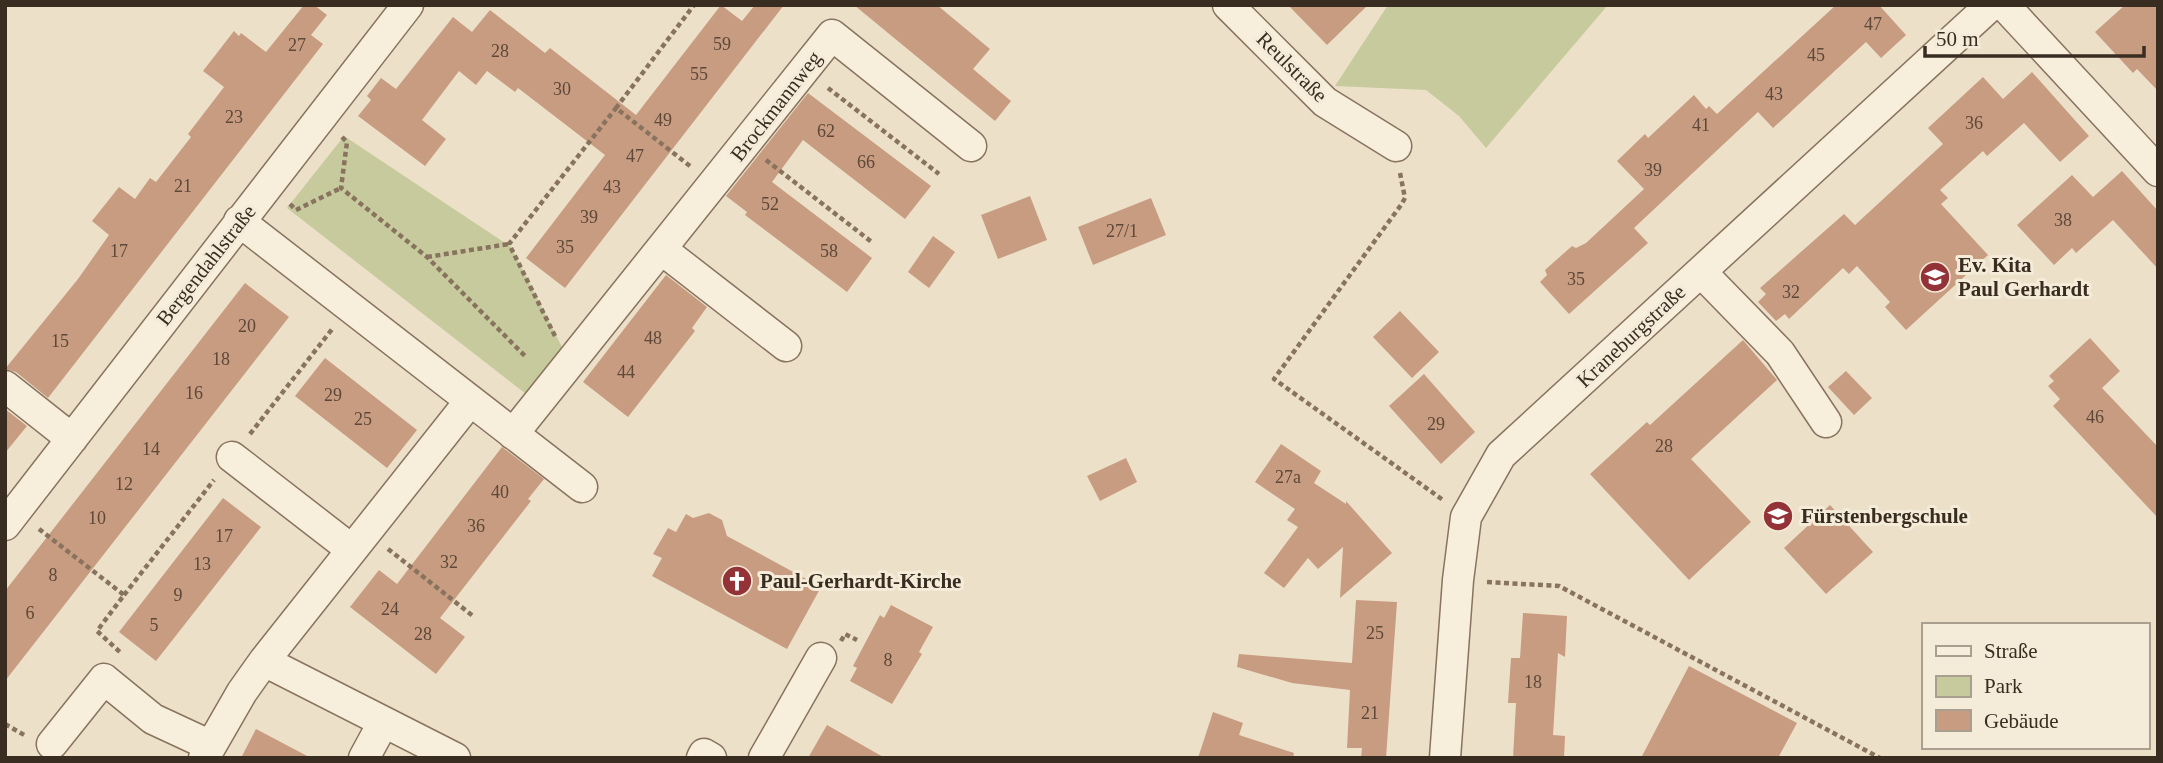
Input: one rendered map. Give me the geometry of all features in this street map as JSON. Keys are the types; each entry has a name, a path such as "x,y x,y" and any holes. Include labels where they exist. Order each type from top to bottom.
{"street":[{"name":"Bergendahlstraße","path":"11,518 408,5"},
{"name":"Reulstraße","path":"1228,5 1325,102 1396,146"},
{"name":"Kraneburgstraße","path":"1445,758 1458,580 1466,517 1501,455 1991,5"},
{"path":"2004,5 2158,171"},
{"name":"Brockmannweg","path":"513,434 832,35 971,146"},
{"path":"239,221 582,487"},
{"path":"661,248 786,346"},
{"path":"1701,272 1780,353 1826,422"},
{"path":"5,386 72,439"},
{"path":"52,744 104,680 153,719 206,751 264,662 470,401"},
{"path":"232,457 360,541"},
{"path":"764,758 821,658"},
{"path":"264,662 454,758"},
{"path":"364,758 383,723"},
{"path":"702,758 704,754 711,758"}],"path":[{"path":"426,257 509,244 694,5"},
{"path":"805,70 939,174"},
{"path":"616,108 714,185"},
{"path":"322,117 346,142 341,188"},
{"path":"746,144 873,243"},
{"path":"1396,146 1405,198 1274,379 1466,517"},
{"path":"272,179 293,197 290,205 296,210 341,188"},
{"path":"341,188 426,257 526,356"},
{"path":"509,244 570,366"},
{"path":"104,680 124,655 97,631 349,308"},
{"path":"11,518 124,595"},
{"path":"360,541 473,616"},
{"path":"1458,580 1559,586 1880,758"}],"green space":[{"path":"1388,5 1608,5 1486,148 1459,116 1426,90 1335,86"},
{"path":"344,136 511,247 562,347 526,394 287,208"}],"building":[{"path":"304,5 314,5 327,15 311,35 323,44 48,398 16,372 5,369 78,279 109,235 92,221 119,187 135,199 150,178 156,182 191,137 188,134 224,87 203,71 234,31 239,36 241,33 266,52"},
{"path":"721,5 742,21 755,5 784,5 565,288 526,258 605,155 518,88 515,92 487,71 476,85 459,71 422,120 446,139 425,166 358,116 371,100 367,96 381,78 396,89 453,17 472,32 490,10 545,53 550,48 636,115"},
{"path":"854,5 937,5 990,49 973,69 1011,101 995,121"},
{"path":"1288,5 1368,5 1327,45"},
{"path":"1836,5 1879,5 1906,35 1881,58 1866,42 1773,128 1758,112 1634,228 1648,243 1569,314 1540,282 1547,275 1545,270 1572,246 1576,248 1586,243 1644,189 1617,161 1645,134 1648,138 1694,95 1706,109 1709,106 1717,114"},
{"path":"2125,5 2158,5 2158,91 2137,69 2133,73 2095,32"},
{"path":"2032,72 2089,136 2060,162 2024,123 1987,156 1983,151 1940,190 1948,198 1941,204 1988,255 1906,330 1885,307 1890,302 1857,266 1849,274 1843,268 1789,319 1785,314 1776,321 1758,302 1766,294 1760,288 1844,214 1855,225 1943,144 1928,128 1983,77 2003,99"},
{"path":"808,93 931,186 905,219 803,140 772,182 872,258 847,292 745,215 747,212 726,196"},
{"path":"2122,171 2158,211 2158,269 2113,220 2076,253 2072,248 2054,265 2017,225 2072,175 2093,197"},
{"path":"1030,196 1047,240 998,259 981,215"},
{"path":"1151,198 1166,235 1093,265 1078,227"},
{"path":"933,236 955,252 929,288 908,272"},
{"path":"666,275 707,307 692,328 695,331 628,417 583,382"},
{"path":"245,283 289,317 5,681 5,591"},
{"path":"1400,311 1439,352 1412,378 1373,337"},
{"path":"2090,338 2120,371 2102,388 2158,447 2158,518 2053,406 2060,399 2048,386 2054,381 2049,376"},
{"path":"1743,340 1777,380 1691,459 1751,522 1689,580 1590,474 1647,422 1650,425"},
{"path":"325,358 417,430 387,468 295,396"},
{"path":"1846,371 1872,398 1854,415 1828,387"},
{"path":"1424,374 1475,432 1441,464 1389,406"},
{"path":"5,409 27,426 5,453"},
{"path":"1281,444 1321,471 1314,483 1346,504 1346,501 1392,553 1340,598 1343,547 1318,569 1308,558 1284,588 1264,573 1298,527 1287,520 1295,509 1255,482"},
{"path":"502,447 544,479 528,499 531,501 440,618 465,637 436,674 350,607 379,570 397,584"},
{"path":"1126,458 1137,482 1100,501 1087,476"},
{"path":"223,498 261,527 156,661 119,632"},
{"path":"1830,505 1873,552 1826,594 1784,548"},
{"name":"Paul-Gerhardt-Kirche","path":"709,513 722,520 727,536 821,587 787,649 652,576 662,558 653,554 668,528 676,532 686,514 693,518"},
{"path":"1356,600 1397,602 1386,758 1361,758 1362,748 1347,748 1350,690 1292,683 1237,667 1239,654 1352,663"},
{"path":"891,605 933,627 919,652 922,654 892,704 850,681 857,668 853,666 880,615 884,618"},
{"path":"1523,613 1567,616 1565,657 1558,653 1553,735 1565,736 1564,758 1513,758 1516,703 1508,703 1511,658 1520,658"},
{"path":"1689,666 1797,723 1778,758 1641,758"},
{"path":"1213,712 1243,723 1239,735 1294,753 1293,758 1198,758"},
{"path":"827,725 885,758 808,758"},
{"path":"256,729 311,758 241,758"}],"place":[{"name":"Ev. Kita Paul Gerhardt","path":"1935,277"},
{"name":"Fürstenbergschule","path":"1778,516"},
{"name":"Paul-Gerhardt-Kirche","path":"737,581"}]}
